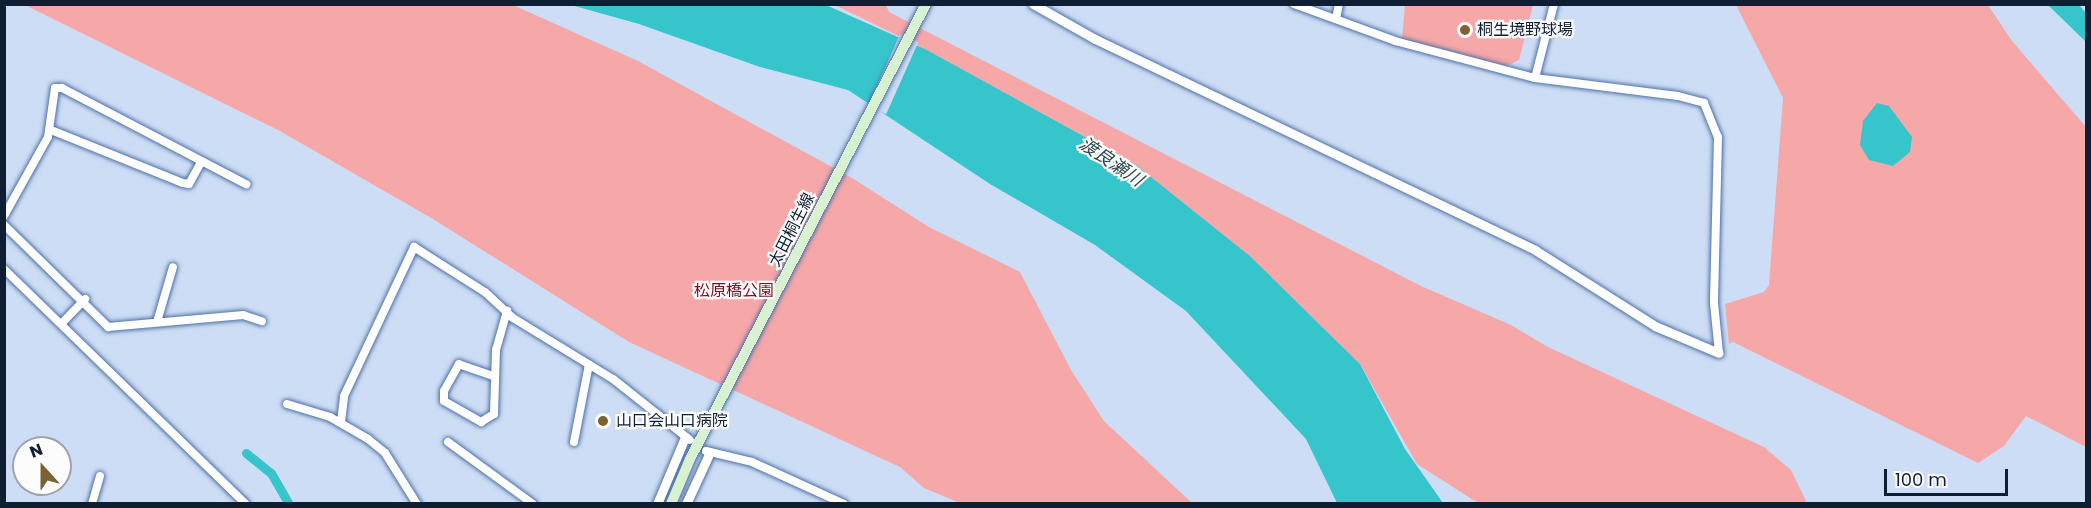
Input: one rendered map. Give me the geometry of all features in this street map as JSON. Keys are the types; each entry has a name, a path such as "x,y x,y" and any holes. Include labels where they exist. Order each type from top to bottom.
{"main road":[{"name":"太田桐生線","path":"671,504 717,408 926,4"}],"street":[{"path":"1032,4 1095,39 1535,250 1655,326 1719,353 1714,303 1718,136 1710,112 1704,103 1678,96 1535,78 1395,41 1294,4"},
{"path":"1336,19 1339,4"},
{"path":"1535,78 1554,4"},
{"path":"4,216 51,130 55,88 62,88 246,184"},
{"path":"51,130 189,184 202,161"},
{"path":"4,225 84,299 108,327 243,315 262,321"},
{"path":"341,422 344,396 414,248 485,292 507,311 630,391 688,439 657,504"},
{"path":"157,322 172,267"},
{"path":"4,268 63,322 246,504"},
{"path":"63,322 84,299"},
{"path":"493,376 459,364 444,391 444,401 481,422 491,417 495,408 493,376 507,311"},
{"path":"574,442 589,364"},
{"path":"287,404 341,422 382,450 417,504"},
{"path":"448,442 533,504"},
{"path":"686,504 708,451 752,462 844,504"},
{"path":"92,504 100,476"}],"green space":[{"name":"桐生境野球場","path":"1405,4 1533,5 1519,60 1506,66 1402,39"},
{"name":"松原橋公園","path":"25,5 513,5 638,61 852,178 929,227 1020,272 1071,370 1104,421 1192,503 960,503 924,488 900,467 629,342 433,219 280,131"},
{"path":"835,5 886,5 889,12 1421,286 1511,325 1548,347 1764,447 1791,470 1807,503 1478,503 1417,464 1360,364 1250,256 1136,165 927,50"},
{"path":"1736,5 1988,5 2012,41 2086,127 2086,447 2026,416 2004,446 1978,463 1733,342 1729,344 1725,304 1764,292 1769,285 1783,98"}],"water":[{"name":"渡良瀬川","path":"571,5 826,5 927,50 1136,165 1250,256 1360,364 1405,449 1443,503 1337,503 1306,439 1186,311 1095,245 990,184 848,90 760,67 639,24"},
{"path":"2048,5 2080,6 2086,13 2086,42"},
{"path":"1877,103 1889,106 1912,137 1910,152 1893,166 1869,160 1860,145 1863,121"}],"pier":[{"path":"900,34 918,42 886,114 868,106"}],"waterway":[{"path":"246,453 271,473 289,504"}],"place":[{"name":"桐生境野球場","path":"1465,30"},
{"name":"山口会山口病院","path":"603,421"}]}
